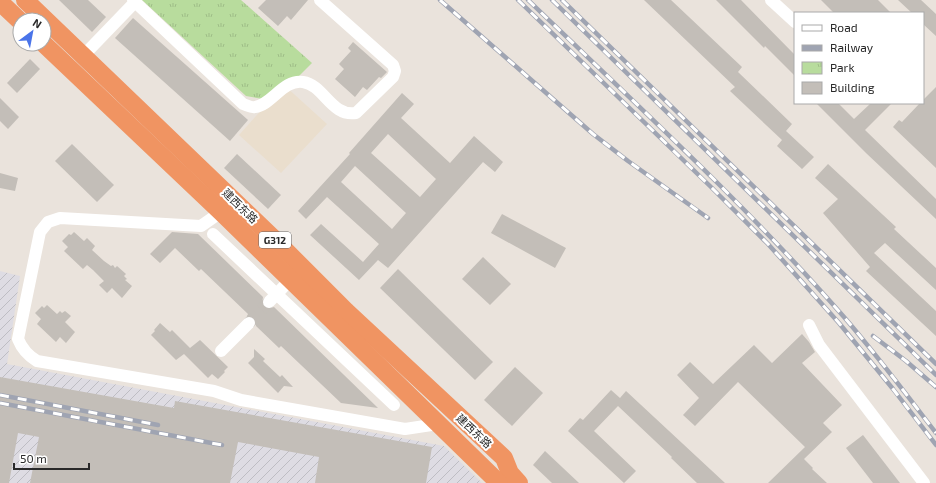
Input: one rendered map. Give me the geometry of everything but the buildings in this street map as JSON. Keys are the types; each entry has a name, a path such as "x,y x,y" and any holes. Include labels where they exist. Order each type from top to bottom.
{"highway":[{"name":"建西东路","path":"25,0 272,237 346,312 504,458 510,473 519,483"},
{"path":"0,2 12,13"},
{"name":"建西东路","path":"52,52 221,212 499,483"}],"street":[{"path":"84,56 134,1 243,104 253,108 262,105 279,91 295,82 304,82 314,87 341,112 350,114 356,113 392,77 395,71 393,65 320,0"},
{"path":"771,0 794,21"},
{"path":"221,212 201,226 60,218 48,222 40,232 38,239 18,339 22,348 28,356 37,361 214,391 241,400 405,429 438,424"},
{"path":"213,234 272,298 394,405"},
{"path":"272,298 291,280"},
{"path":"222,351 249,323"},
{"path":"809,325 818,345 924,483"}],"shaded area":[{"path":"284,85 327,124 281,173 239,135"},
{"path":"0,271 20,276 7,364 444,446 482,483 0,483"}],"green space":[{"path":"142,0 241,0 312,63 274,101 246,96"}],"tunnel":[{"path":"249,323 269,302"}],"railway":[{"path":"440,0 593,134 708,218"},
{"path":"518,0 768,244 839,323 936,445"},
{"path":"528,0 650,116 807,275 856,331 936,433"},
{"path":"552,0 936,375"},
{"path":"562,0 936,364"},
{"path":"873,336 906,361 936,387"},
{"path":"0,395 158,425"},
{"path":"0,403 222,445"}]}
